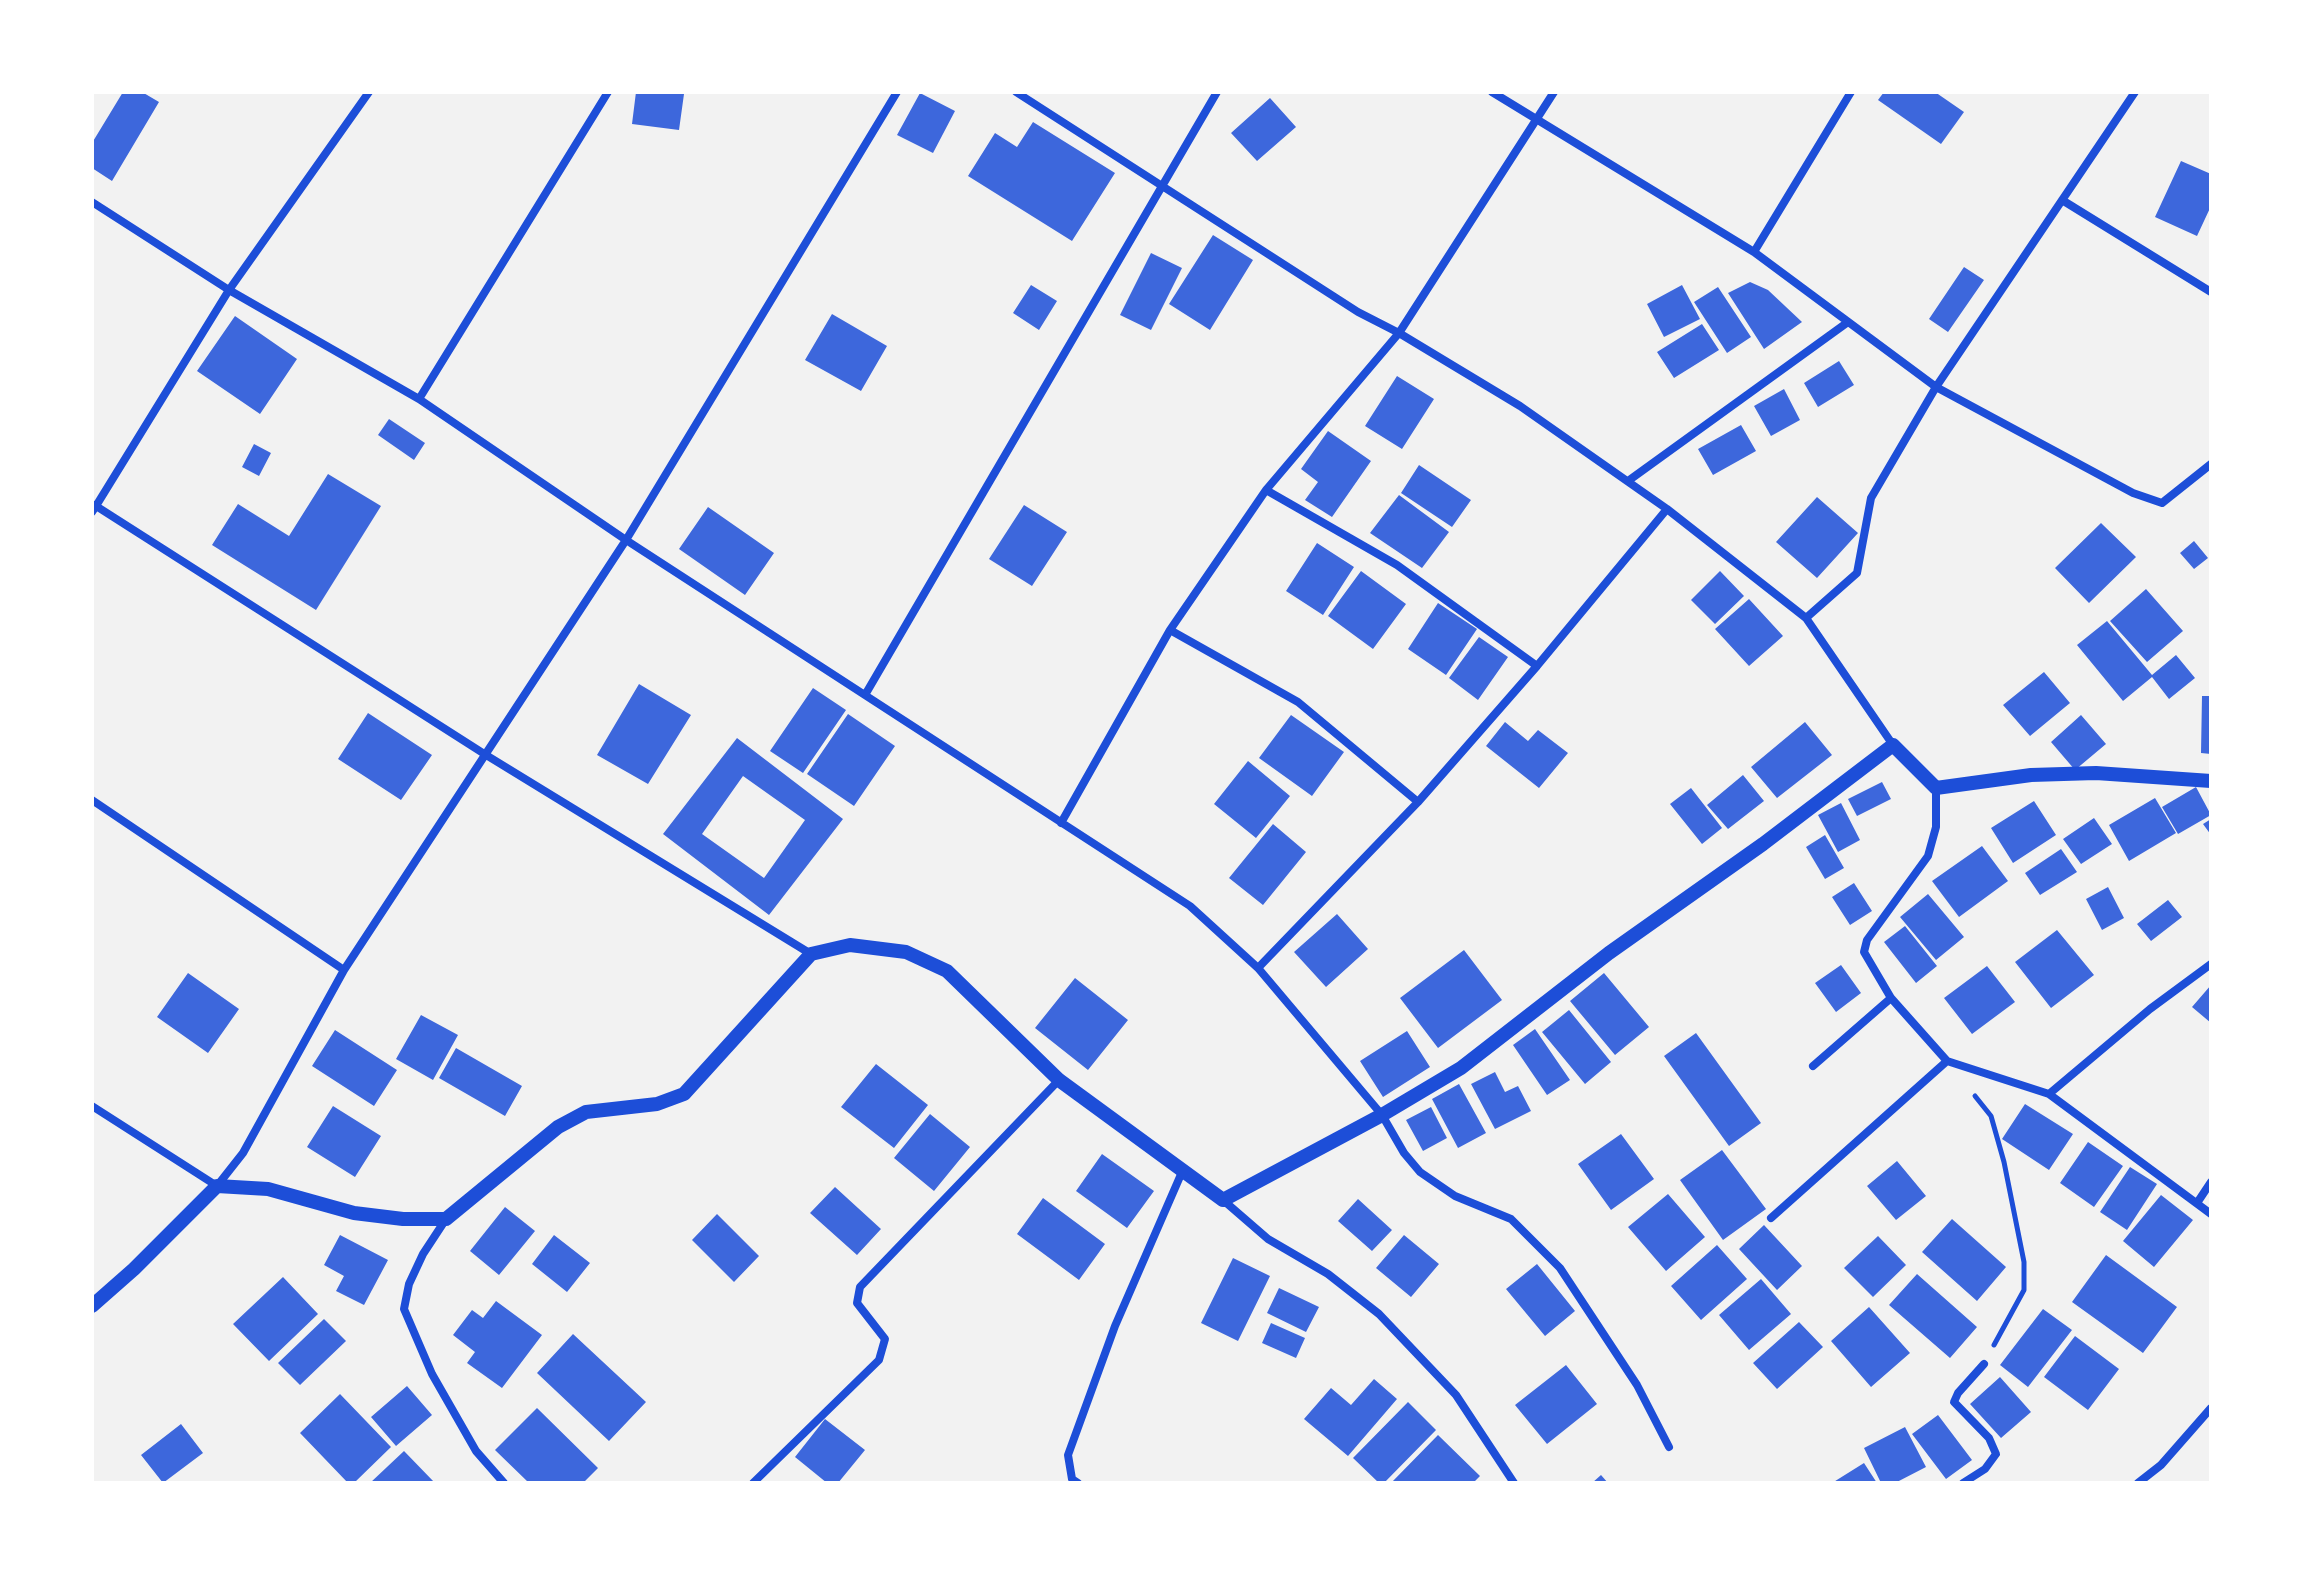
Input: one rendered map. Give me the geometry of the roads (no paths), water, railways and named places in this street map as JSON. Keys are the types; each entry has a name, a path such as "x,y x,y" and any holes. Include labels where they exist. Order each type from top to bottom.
{"street":[{"path":"369,92 229,290 93,507 486,755 811,954"},
{"path":"419,399 608,92"},
{"path":"92,1306 217,1186 243,1153 344,970 626,540 897,92"},
{"path":"1016,92 1358,312 1399,333 1520,406 1667,509 1806,618 1893,745 1936,788 1936,827 1928,856 1867,940 1864,952 1891,998 1947,1061 2049,1094 2211,1214"},
{"path":"865,695 1217,92"},
{"path":"1492,92 1754,252 1936,387 2133,493 2162,503 2211,464"},
{"path":"1061,823 1170,630 1266,490 1399,333 1554,92"},
{"path":"1754,252 1851,92"},
{"path":"1806,618 1857,573 1871,498 1936,387 2135,92"},
{"path":"2062,200 2211,292"},
{"path":"92,202 229,290 419,399 626,540 1190,906 1258,968 1382,1115 1404,1153 1420,1172 1455,1196 1511,1219 1560,1268 1637,1385 1669,1447"},
{"path":"1628,481 1848,322"},
{"path":"1266,490 1397,565 1537,666"},
{"path":"1258,968 1418,802 1537,666 1667,509"},
{"path":"1170,630 1298,702 1418,802"},
{"path":"1223,1200 1382,1115 1461,1068 1609,953 1763,844 1893,745"},
{"path":"1936,788 2031,775 2083,773 2211,781"},
{"path":"92,800 344,970"},
{"path":"504,1483 476,1451 461,1425 432,1374 404,1309 409,1284 423,1254 446,1219 567,1122 586,1112 657,1104 684,1094 811,954 850,945 906,952 947,971 1059,1080 1223,1200 1268,1239 1328,1274 1379,1314 1456,1395 1514,1483"},
{"path":"2049,1094 2150,1009 2211,964"},
{"path":"1813,1066 1891,998"},
{"path":"1771,1218 1947,1061"},
{"path":"753,1483 879,1360 885,1339 857,1303 860,1287 1059,1080"},
{"path":"92,1106 217,1186 268,1189 354,1213 403,1219 446,1219"},
{"path":"1078,1483 1072,1479 1068,1455 1115,1326 1182,1172"},
{"path":"2197,1203 2211,1182"},
{"path":"1963,1483 1985,1469 1996,1454 1989,1438 1954,1402 1958,1393 1984,1364"},
{"path":"2138,1483 2161,1465 2211,1408"}]}
